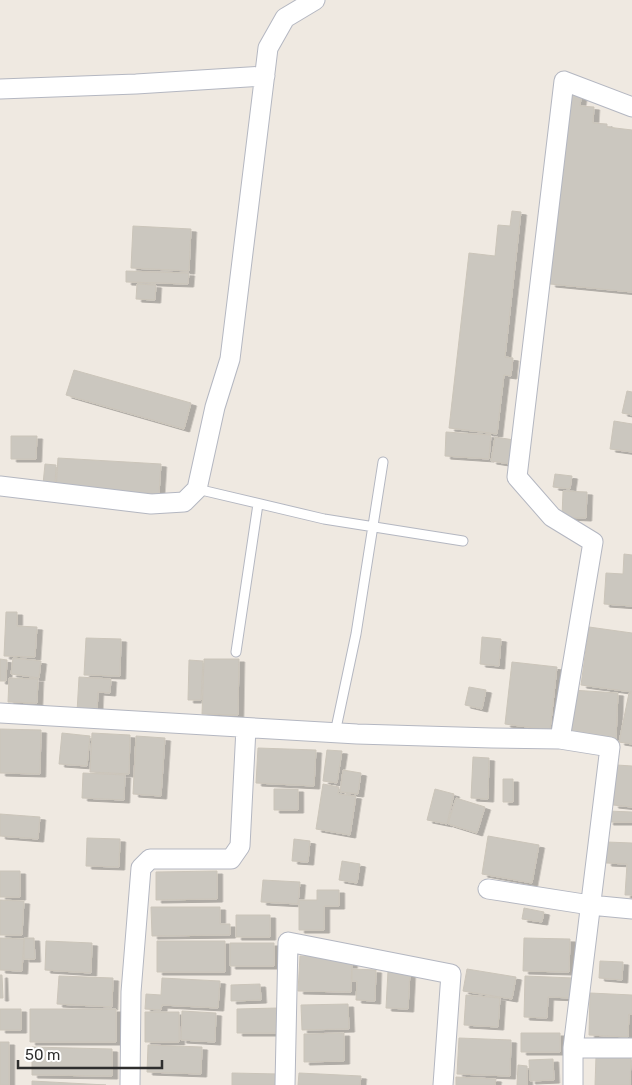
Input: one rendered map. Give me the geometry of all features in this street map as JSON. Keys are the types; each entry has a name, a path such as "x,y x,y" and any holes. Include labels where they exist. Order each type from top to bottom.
{"street":[{"path":"0,486 151,504 184,502 197,489 215,407 230,359 268,48 285,18 315,0"},
{"path":"0,89 136,84 265,76"},
{"path":"560,739 593,542 552,517 517,477 564,81 632,107"},
{"path":"0,713 335,733 560,739 610,747 573,1048 573,1085"},
{"path":"130,1085 131,992 141,868 150,859 231,859 240,846 246,728"},
{"path":"488,889 590,905 632,909"},
{"path":"285,1085 288,942 451,974 443,1085"},
{"path":"573,1048 632,1048"}],"lane":[{"path":"335,733 356,634 383,462"},
{"path":"197,489 324,519 464,541"},
{"path":"236,652 258,504"}],"building":[{"path":"568,90 582,91 580,106 594,107 593,123 632,130 632,292 550,284"},
{"path":"512,211 521,212 505,357 513,358 511,376 504,375 497,434 449,428 469,253 495,256 498,225 510,226"},
{"path":"133,226 191,229 189,271 131,268"},
{"path":"126,271 189,273 188,284 126,282"},
{"path":"137,284 156,285 155,300 136,299"},
{"path":"74,370 191,403 184,429 66,395"},
{"path":"627,391 632,392 632,415 622,413"},
{"path":"614,421 632,424 632,452 610,449"},
{"path":"446,432 491,435 489,459 445,456"},
{"path":"11,436 37,436 36,459 11,459"},
{"path":"495,437 514,440 510,464 491,461"},
{"path":"58,458 161,464 159,494 56,489"},
{"path":"45,464 56,465 55,485 43,484"},
{"path":"555,474 572,476 570,489 553,487"},
{"path":"563,491 587,492 586,518 562,517"},
{"path":"624,554 632,555 632,606 604,604 606,573 623,574"},
{"path":"6,612 17,612 17,626 37,627 35,657 4,656"},
{"path":"589,627 632,633 632,692 581,685"},
{"path":"482,637 501,639 499,666 480,664"},
{"path":"86,638 121,639 120,676 84,675"},
{"path":"13,658 41,661 39,678 11,674"},
{"path":"0,659 7,660 6,681 0,681"},
{"path":"204,659 239,659 238,715 202,714"},
{"path":"189,660 203,661 201,700 188,700"},
{"path":"512,662 557,667 550,730 505,724"},
{"path":"79,677 111,679 110,693 98,692 97,713 77,712"},
{"path":"9,678 38,679 37,703 8,702"},
{"path":"469,687 486,690 482,709 465,705"},
{"path":"572,690 618,693 616,739 569,736"},
{"path":"629,693 632,694 632,744 619,742"},
{"path":"0,729 41,730 40,774 0,773"},
{"path":"62,733 90,736 87,766 59,764"},
{"path":"92,733 130,735 129,774 90,772"},
{"path":"136,736 165,738 161,796 133,794"},
{"path":"258,748 316,750 314,786 256,783"},
{"path":"327,750 342,751 337,783 323,781"},
{"path":"473,757 489,758 488,799 471,798"},
{"path":"617,765 632,766 632,807 613,805"},
{"path":"343,770 361,773 358,794 340,792"},
{"path":"83,773 125,775 124,800 82,798"},
{"path":"503,779 513,779 513,802 503,802"},
{"path":"323,784 339,787 338,794 356,796 350,835 316,829"},
{"path":"274,789 298,789 298,810 274,810"},
{"path":"435,789 454,794 447,824 427,820"},
{"path":"456,798 485,807 477,833 448,824"},
{"path":"608,811 632,812 632,822 608,822"},
{"path":"0,814 40,817 38,839 0,836"},
{"path":"488,836 539,845 532,883 482,874"},
{"path":"87,838 120,839 119,867 86,866"},
{"path":"294,839 310,841 308,862 292,861"},
{"path":"607,842 632,843 632,895 625,895 627,864 606,863"},
{"path":"342,861 360,864 357,883 339,880"},
{"path":"0,871 20,871 20,897 0,897"},
{"path":"217,871 217,899 156,900 156,872"},
{"path":"263,880 300,882 298,904 261,902"},
{"path":"317,890 339,890 339,906 324,906 324,930 299,930 299,900 317,900"},
{"path":"0,900 24,901 22,935 0,935"},
{"path":"151,907 220,907 220,924 230,924 230,935 152,936"},
{"path":"524,908 544,912 542,922 522,919"},
{"path":"236,915 270,915 270,937 236,937"},
{"path":"0,938 24,939 22,971 0,970"},
{"path":"24,938 34,938 35,959 24,959"},
{"path":"524,938 570,939 569,972 523,971"},
{"path":"46,941 92,943 91,973 45,970"},
{"path":"157,941 225,941 225,972 157,972"},
{"path":"230,943 274,943 274,966 230,966"},
{"path":"300,956 352,958 351,992 298,991"},
{"path":"600,961 623,962 622,980 599,978"},
{"path":"352,969 376,970 375,1001 356,1000 357,981 352,981"},
{"path":"467,969 516,977 512,999 463,991"},
{"path":"388,971 410,972 408,1009 386,1008"},
{"path":"0,975 2,975 3,998 0,998"},
{"path":"59,976 113,978 112,1007 57,1004"},
{"path":"525,976 573,978 572,998 548,997 547,1018 524,1017"},
{"path":"162,978 220,981 218,1008 162,1005 161,1010 145,1009 146,994 161,995"},
{"path":"260,984 261,1000 231,1001 231,985"},
{"path":"590,993 632,995 632,1014 629,1014 628,1037 589,1035"},
{"path":"466,995 500,998 498,1027 464,1025"},
{"path":"348,1004 349,1029 302,1030 301,1005"},
{"path":"278,1008 278,1033 237,1033 237,1009"},
{"path":"0,1009 21,1009 21,1030 0,1030"},
{"path":"30,1009 116,1009 116,1042 30,1042"},
{"path":"182,1011 216,1013 215,1042 181,1040"},
{"path":"145,1012 179,1012 179,1042 145,1042"},
{"path":"344,1033 344,1061 304,1062 304,1034"},
{"path":"521,1033 560,1033 560,1052 521,1052"},
{"path":"459,1038 511,1040 510,1076 457,1074"},
{"path":"0,1042 9,1042 9,1085 0,1085"},
{"path":"148,1045 202,1047 201,1074 147,1072"},
{"path":"32,1047 112,1049 112,1076 32,1075"},
{"path":"596,1056 631,1057 630,1085 595,1085"},
{"path":"553,1059 554,1080 530,1081 529,1060"},
{"path":"518,1065 527,1066 527,1085 517,1085"},
{"path":"232,1073 278,1074 278,1085 232,1085"},
{"path":"299,1073 361,1076 360,1085 298,1085"},
{"path":"456,1077 496,1079 495,1085 456,1085"},
{"path":"32,1081 106,1085 32,1085"}]}
